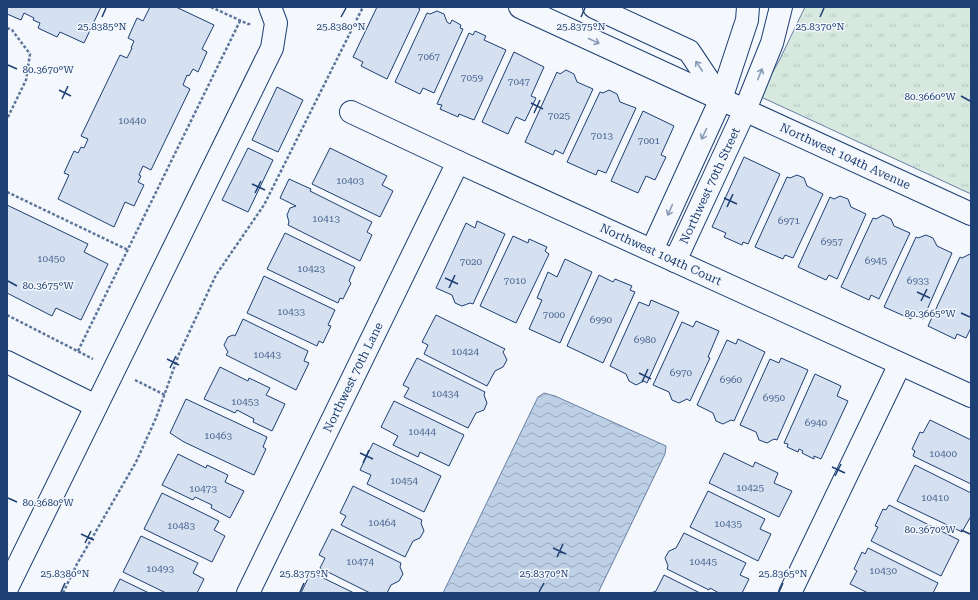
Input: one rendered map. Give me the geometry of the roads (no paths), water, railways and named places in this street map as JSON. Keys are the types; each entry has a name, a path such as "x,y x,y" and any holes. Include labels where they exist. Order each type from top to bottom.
{"street":[{"path":"7,588 14,557 96,406 272,48 276,23 270,7"},
{"name":"Northwest 104th Avenue","path":"520,7 971,214"},
{"path":"594,7 689,51 721,99"},
{"path":"652,250 721,99 747,20 748,7"},
{"name":"Northwest 70th Street","path":"675,261 745,110 772,43 781,7"},
{"name":"Northwest 104th Court","path":"351,112 971,396"},
{"name":"Northwest 70th Lane","path":"248,593 458,162"},
{"path":"686,174 710,185"},
{"path":"7,362 96,406"},
{"path":"790,593 900,364"}],"water":[{"path":"544,393 555,396 666,446 665,454 598,593 443,593 538,397"}]}
